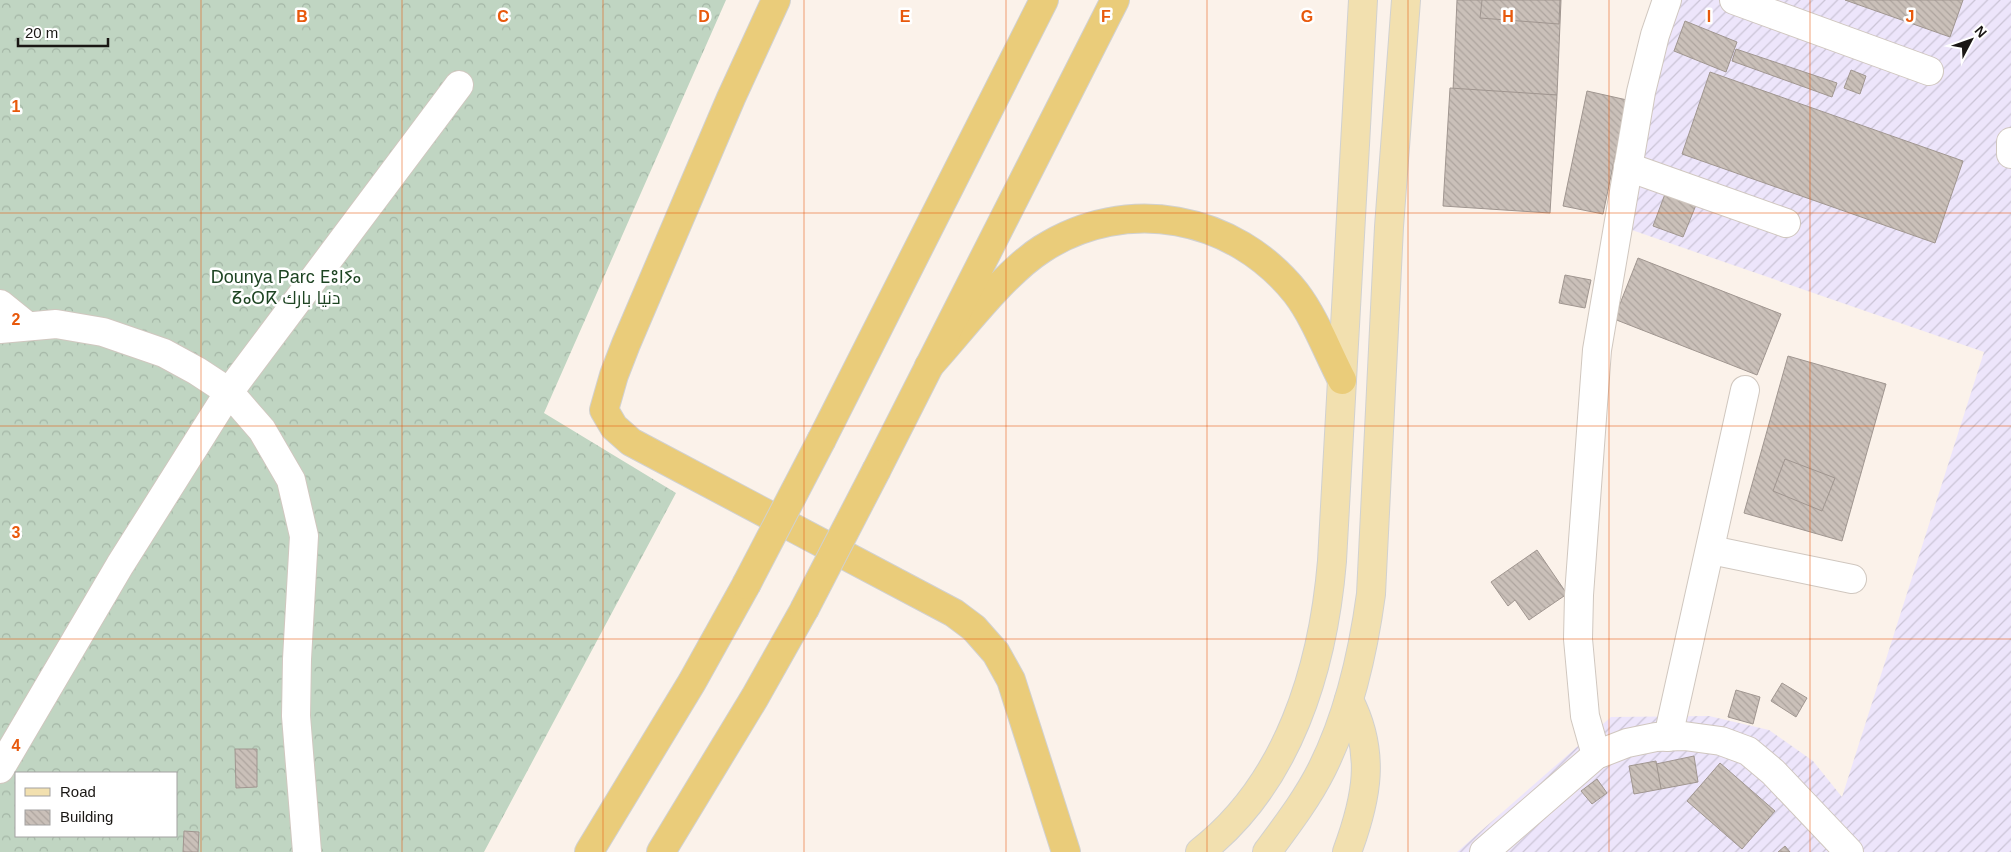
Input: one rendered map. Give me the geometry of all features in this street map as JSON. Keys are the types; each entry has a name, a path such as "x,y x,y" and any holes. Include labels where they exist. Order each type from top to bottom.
{"highway":[{"path":"776,0 731,98 626,344 614,375 604,410 614,427 631,442 954,613 974,628 996,654 1011,680 1066,852"},
{"path":"588,852 687,691 746,585 1044,0"},
{"path":"670,846 804,610 1115,0"},
{"path":"929,366 1002,284 1041,250 1088,227 1113,220 1156,218 1191,223 1215,231 1260,258 1280,275 1297,295 1311,317 1342,380"}],"main road":[{"path":"1200,852 1232,823 1256,795 1284,748 1312,676 1329,600 1363,0"},
{"path":"1267,852 1307,796 1322,768 1348,700 1366,631 1371,594 1388,236 1406,0"},
{"path":"1347,852 1364,795 1367,770 1366,746 1359,721 1348,700"}],"lane":[{"path":"1596,755 1585,716 1578,639 1579,595 1598,350 1641,92 1655,35 1667,0"},
{"path":"1734,0 1929,71"},
{"path":"0,770 120,565 229,392 459,85"},
{"path":"2011,142 2011,154"},
{"path":"1628,167 1786,223"},
{"path":"0,304 13,327 56,324 103,332 164,353 197,371 229,392 262,430 291,480 304,536 296,716 307,852"},
{"path":"1668,737 1711,550 1744,390"},
{"path":"1711,550 1852,579"},
{"path":"1484,852 1596,755 1627,744 1684,736 1721,741 1748,751 1773,772 1849,852"}],"shaded area":[{"path":"1653,0 2011,0 2011,852 1457,852 1611,717 1709,716 1769,730 1813,761 1842,797 1984,352 1629,229"}],"green space":[{"name":"Dounya Parc ⴹⵓⵏⵢⴰ ⵒⴰⵔⴽ دنيا بارك","path":"0,0 726,0 544,413 676,493 484,852 0,852"}],"building":[{"path":"1457,0 1561,0 1557,95 1453,91"},
{"path":"1482,0 1560,0 1559,24 1480,18"},
{"path":"1845,0 1963,0 1950,37"},
{"path":"1685,21 1737,42 1726,72 1674,51"},
{"path":"1736,49 1837,83 1832,97 1732,61"},
{"path":"1851,70 1866,76 1860,94 1844,88"},
{"path":"1710,72 1963,161 1935,243 1682,154"},
{"path":"1450,88 1557,95 1550,213 1443,206"},
{"path":"1587,91 1627,100 1603,214 1563,206"},
{"path":"1665,194 1696,205 1683,237 1653,226"},
{"path":"1638,258 1781,314 1757,375 1614,319"},
{"path":"1565,275 1591,280 1585,308 1559,303"},
{"path":"1788,356 1886,384 1842,541 1744,513"},
{"path":"1785,459 1835,478 1822,511 1773,491"},
{"path":"1537,550 1567,594 1529,620 1515,600 1508,606 1491,582"},
{"path":"1782,683 1807,698 1796,717 1771,701"},
{"path":"1736,690 1760,697 1753,724 1728,717"},
{"path":"235,749 257,749 257,787 236,788"},
{"path":"1694,756 1698,782 1661,789 1656,764"},
{"path":"1656,761 1661,789 1634,794 1629,766"},
{"path":"1720,763 1775,811 1742,849 1687,801"},
{"path":"1597,779 1607,793 1592,804 1581,791"},
{"path":"184,831 199,832 198,852 183,852"},
{"path":"1785,846 1790,852 1778,852"}]}
